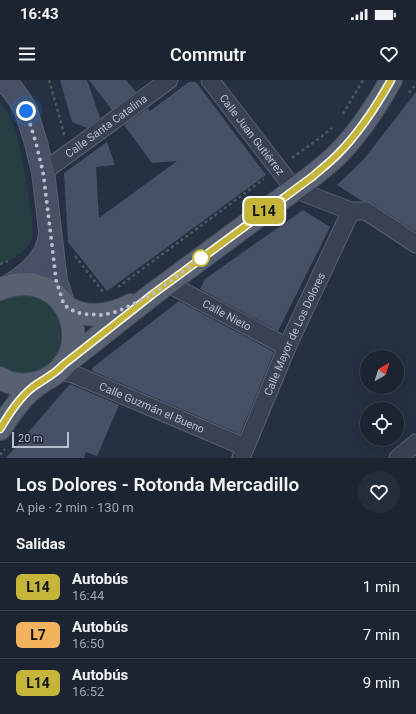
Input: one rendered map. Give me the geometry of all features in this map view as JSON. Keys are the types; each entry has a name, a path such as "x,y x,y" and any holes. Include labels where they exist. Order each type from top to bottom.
{"main road":[{"path":"0,378 4,381 18,384 34,383 55,372 71,350 74,334 71,318 64,305 56,280 43,172 36,143 26,111 12,89 2,80"},
{"path":"0,429 20,400 33,387 55,372 160,288 312,177 326,165 350,140 369,116 391,80"},
{"path":"5,287 27,274 39,261 48,246 50,230"},
{"path":"5,287 32,284 53,293 64,305 75,312 94,315 108,314 123,309 160,288"}],"street":[{"name":"Calle Santa Catalina","path":"43,172 169,80"},
{"name":"Calle Juan Gutiérrez","path":"210,80 294,189"},
{"path":"294,189 351,211 366,211 416,244"},
{"name":"Calle Mayor de Los Dolores","path":"243,453 287,347 351,211"},
{"name":"Calle Nieto","path":"160,288 287,347"},
{"name":"Calle Guzmán el Bueno","path":"55,372 73,374 124,396 243,453"},
{"path":"398,458 416,443"}],"path":[{"path":"49,80 65,141"},
{"path":"340,118 363,80"},
{"path":"112,291 322,137 334,126"},
{"path":"74,255 106,296"},
{"path":"0,264 12,259"}],"green space":[{"path":"0,102 9,115 14,126 26,177 33,232 30,243 24,251 0,264"},
{"path":"9,286 68,310 57,371 0,378 0,289"}],"building":[{"path":"60,80 87,80 100,118 87,128 72,122"},
{"path":"89,80 126,80 136,92 112,110"},
{"path":"189,82 196,82 266,175 107,291 68,242 64,173 107,142 115,165 96,167 99,218 177,161 152,163 124,125 148,108 150,111"},
{"path":"416,92 416,232 372,203 362,201 337,185 364,159"},
{"path":"303,210 330,227 278,331 200,289 205,279"},
{"path":"179,301 274,352 240,434 92,371 92,368"},
{"path":"70,384 119,405 97,456 86,452 84,458 6,458"}],"bus line":[{"name":"L14","path":"0,429 13,409 33,387 51,376 153,294 312,177 326,165 338,154 369,116 391,80"}],"route":[{"path":"26,111 43,172 56,280 64,305 75,312 83,314 102,315 115,312 153,294 205,255 201,258"}]}
